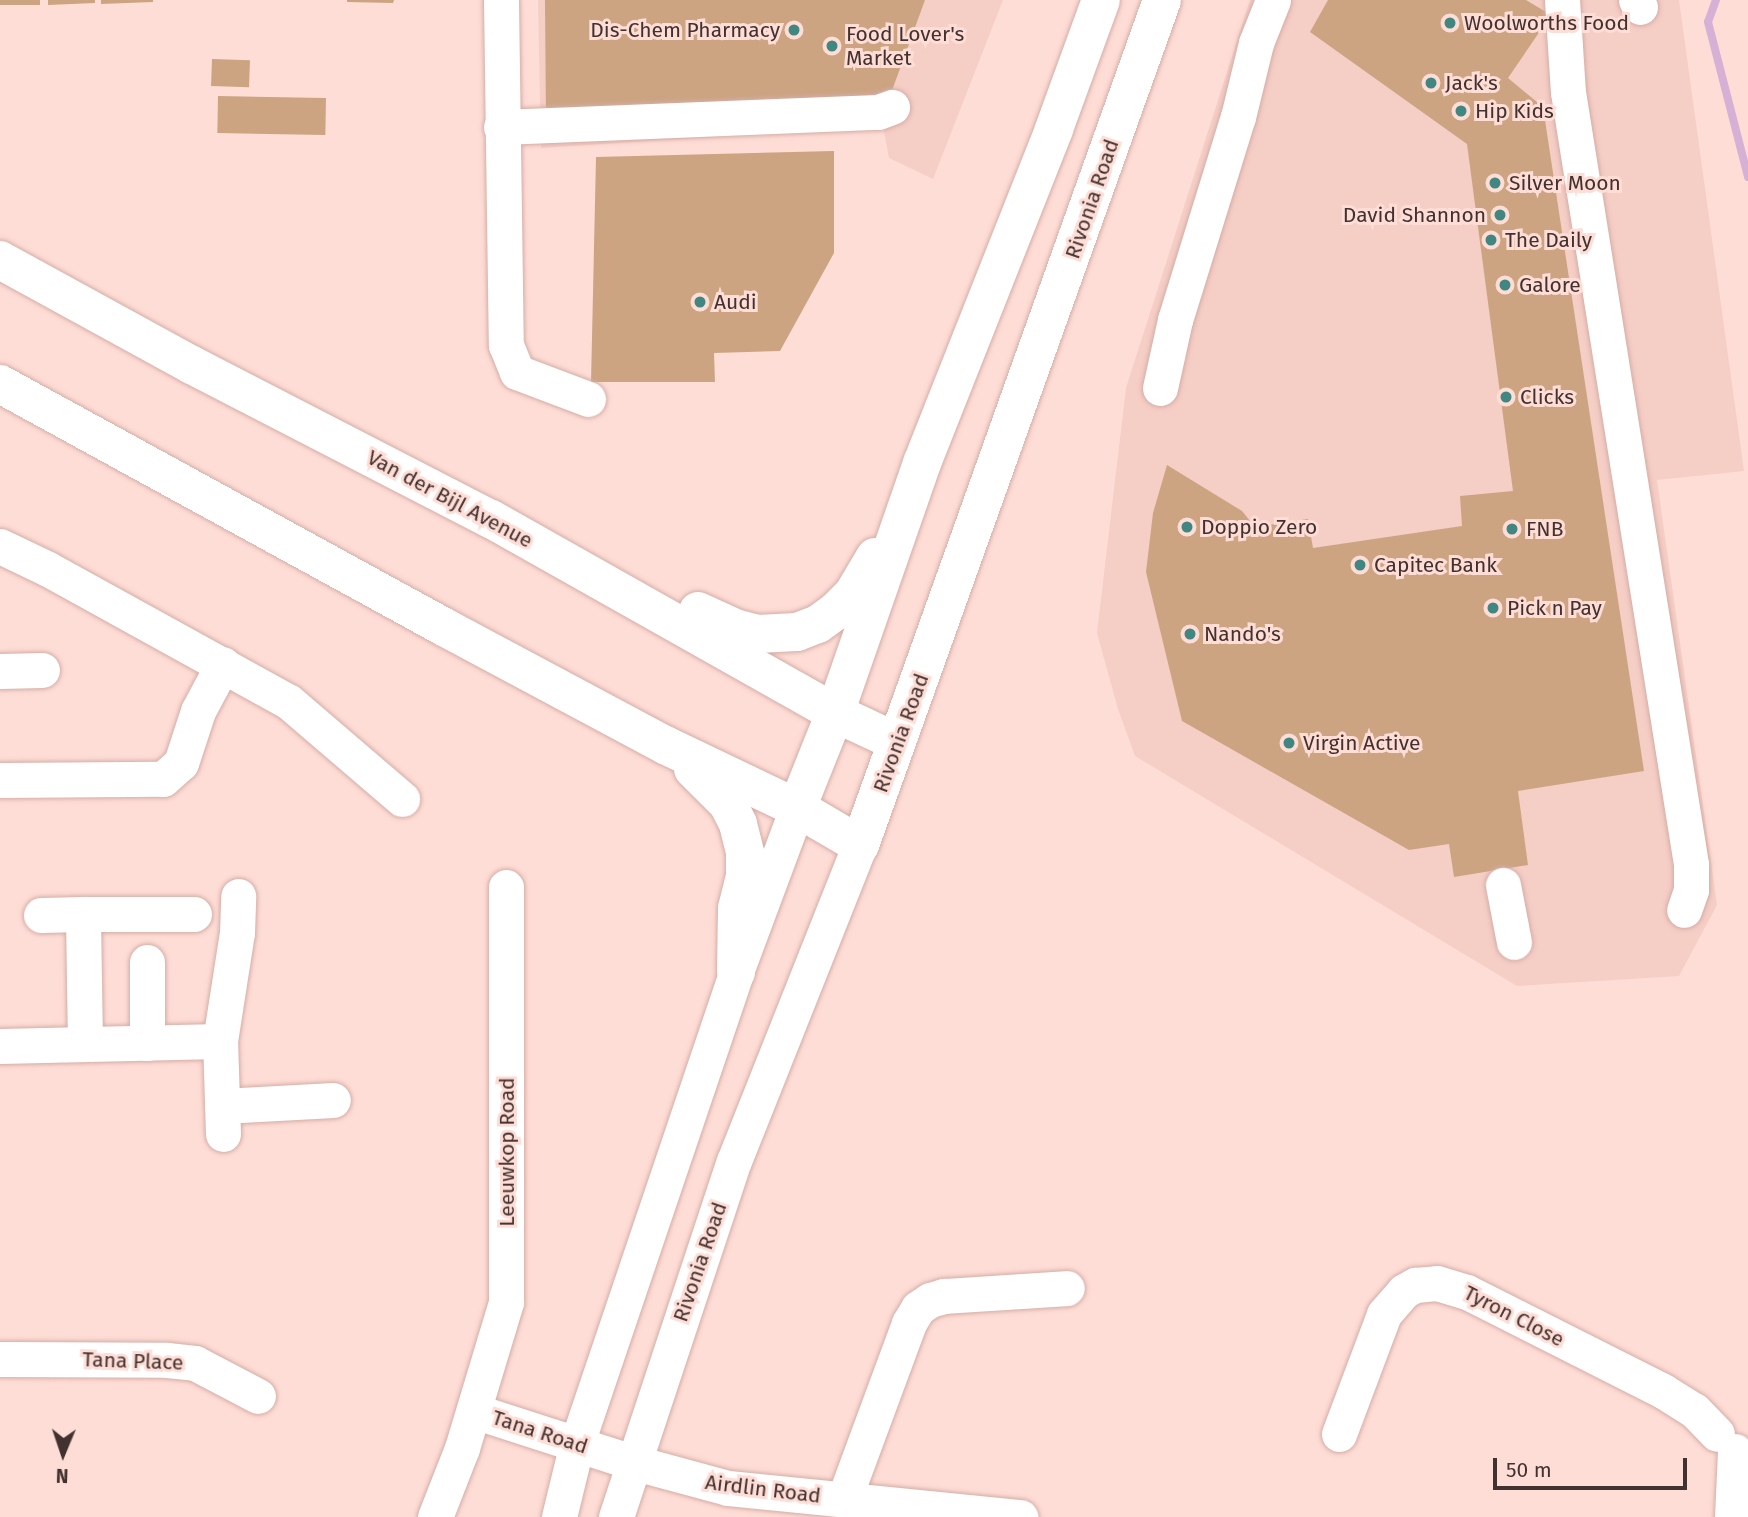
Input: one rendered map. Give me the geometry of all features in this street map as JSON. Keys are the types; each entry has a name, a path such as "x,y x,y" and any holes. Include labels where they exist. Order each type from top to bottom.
{"main road":[{"path":"1054,129 1082,0"},
{"path":"797,808 835,713 922,463 1054,129 1101,0"},
{"name":"Rivonia Road","path":"860,845 1162,0"},
{"name":"Van der Bijl Avenue","path":"0,260 192,365 491,519 835,713 897,742"},
{"path":"0,384 665,745 797,808 860,845"},
{"path":"491,519 735,628 757,634 777,635 818,624 853,594 922,463"},
{"path":"665,745 713,787 728,804 738,824 745,853 745,876 737,908 736,972"}],"street":[{"path":"501,0 501,127 506,345 509,360 517,372 532,380 588,400"},
{"path":"1160,388 1175,320 1238,117 1256,43 1273,0"},
{"path":"1562,0 1568,92 1691,864 1691,890 1684,910"},
{"path":"501,127 878,112 892,107"},
{"path":"0,546 289,702 401,799"},
{"path":"0,780 163,779 181,763 198,711 223,664"},
{"path":"0,671 41,670"},
{"path":"559,1517 577,1443 736,972 797,808"},
{"name":"Rivonia Road","path":"632,1462 734,1161 860,845"},
{"path":"1503,885 1514,942"},
{"name":"Leeuwkop Road","path":"474,1411 503,1320 508,1283 506,887"},
{"path":"238,896 237,933 220,1041 222,1120 333,1100"},
{"path":"83,914 85,1044"},
{"path":"41,915 194,914"},
{"path":"147,962 147,1043"},
{"path":"0,1046 220,1041"},
{"name":"Tyron Close","path":"1339,1434 1384,1314 1404,1291 1415,1285 1437,1283 1467,1292 1663,1391 1694,1410 1724,1446"},
{"path":"844,1499 909,1323 918,1308 930,1300 944,1296 1068,1288"},
{"name":"Tana Place","path":"0,1359 167,1360 195,1363 258,1396"},
{"name":"Tana Road","path":"435,1517 474,1411 632,1462"},
{"path":"1716,1517 1724,1446"},
{"path":"1724,1446 1732,1517"},
{"path":"617,1517 632,1462"},
{"name":"Airdlin Road","path":"632,1462 746,1491 1020,1517"}],"shaded area":[{"path":"538,0 1003,0 933,179 889,158 883,126 541,148"},
{"path":"1250,0 1679,0 1744,471 1657,480 1717,905 1679,976 1517,986 1135,756 1118,709 1097,633 1126,388"}],"building":[{"path":"0,0 40,0 40,5 0,5"},
{"path":"48,0 95,0 95,3 48,5"},
{"path":"101,0 153,0 153,2 101,4"},
{"path":"347,0 394,0 393,3"},
{"path":"545,0 925,0 886,107 546,120"},
{"path":"1328,0 1526,0 1551,15 1508,78 1543,107 1644,771 1518,791 1528,865 1454,877 1449,844 1409,850 1182,721 1146,572 1153,513 1167,465 1242,511 1255,527 1308,519 1313,548 1462,526 1460,496 1513,491 1467,144 1310,32"},
{"path":"212,59 250,60 249,87 211,86"},
{"path":"218,96 326,98 325,135 217,133"},
{"name":"Audi","path":"834,151 834,253 780,351 714,353 715,382 591,382 596,157"}],"waterway":[{"path":"1716,0 1708,22 1748,177"}],"place":[{"name":"Woolworths Food","path":"1450,23"},
{"name":"Dis-Chem Pharmacy","path":"794,30"},
{"name":"Food Lover's Market","path":"832,46"},
{"name":"Jack's","path":"1431,83"},
{"name":"Hip Kids","path":"1461,111"},
{"name":"Silver Moon","path":"1495,183"},
{"name":"David Shannon","path":"1500,215"},
{"name":"The Daily","path":"1491,240"},
{"name":"Galore","path":"1505,285"},
{"name":"Audi","path":"700,302"},
{"name":"Clicks","path":"1506,397"},
{"name":"Doppio Zero","path":"1187,527"},
{"name":"FNB","path":"1512,529"},
{"name":"Capitec Bank","path":"1360,565"},
{"name":"Pick n Pay","path":"1493,608"},
{"name":"Nando's","path":"1190,634"},
{"name":"Virgin Active","path":"1289,743"}]}
